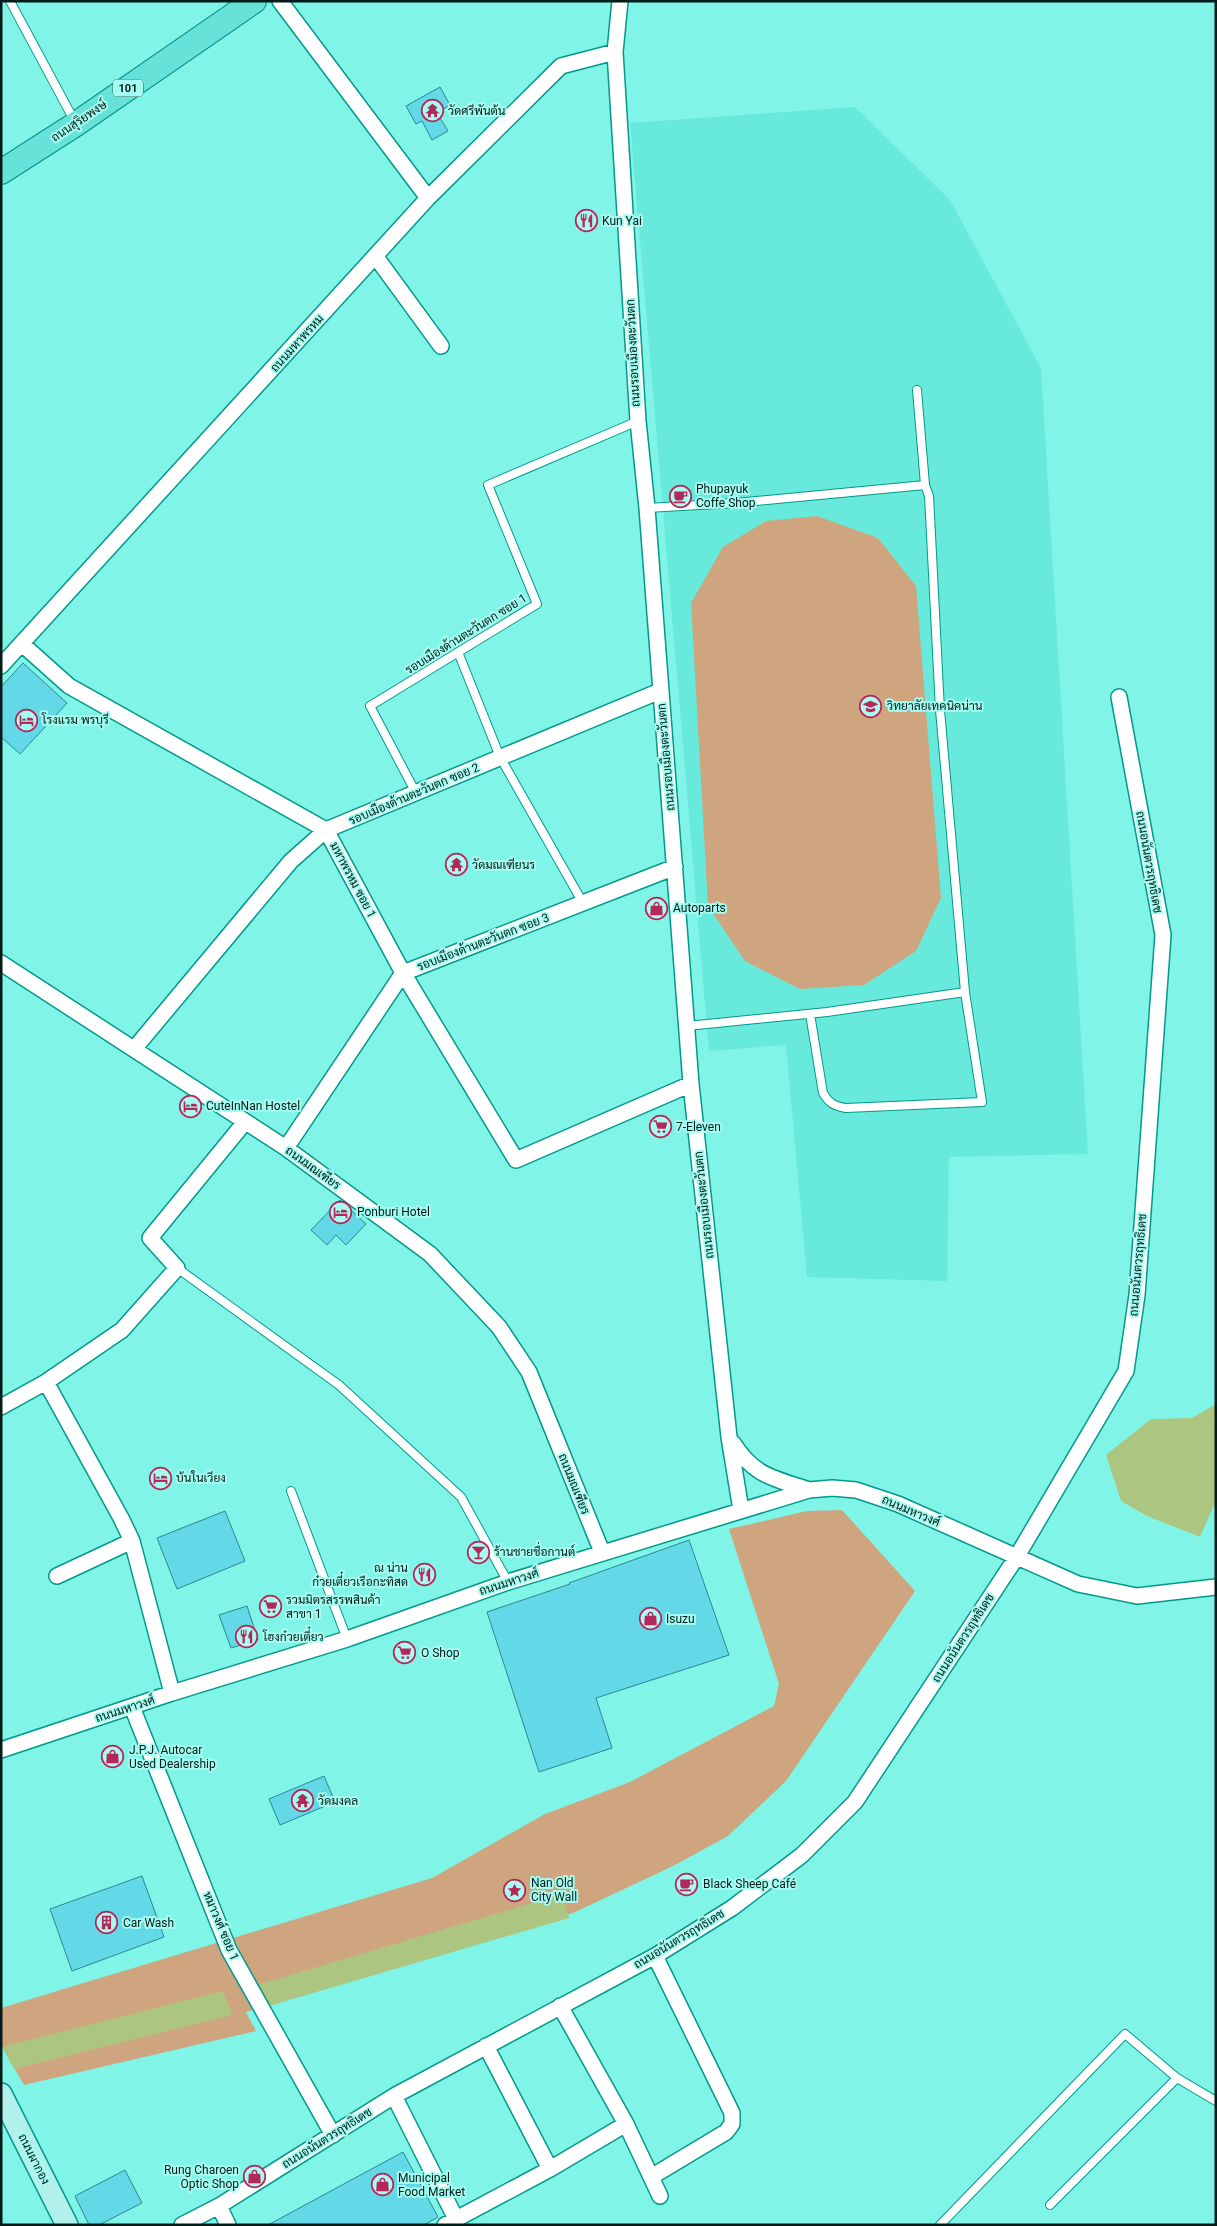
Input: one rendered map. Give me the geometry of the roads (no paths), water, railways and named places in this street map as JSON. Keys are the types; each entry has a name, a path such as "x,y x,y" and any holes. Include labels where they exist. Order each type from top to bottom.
{"main road":[{"name":"ถนนสุริยพงษ์","path":"1,172 76,124 254,1"},
{"name":"ถนนผากอง","path":"1,2094 67,2225"}],"street":[{"path":"280,1 428,198"},
{"name":"ถนนรอบเมืองตะวันตก","path":"620,1 615,52 638,421 647,508 691,1084 729,1437 741,1510"},
{"name":"ถนนมหาพรหม","path":"1,666 428,198 561,66 615,52"},
{"path":"376,256 441,346"},
{"name":"มหาพรหม ซอย 1","path":"22,644 69,686 326,830 403,973 516,1160 691,1084"},
{"name":"รอบเมืองด้านตะวันตก ซอย 2","path":"134,1049 291,861 326,830 660,691"},
{"name":"ถนนอนันตวรฤทธิเดช","path":"182,2225 218,2206 394,2096 655,1956 732,1908 802,1855 855,1802 1016,1558 1126,1371 1137,1295 1163,935 1119,697"},
{"name":"รอบเมืองด้านตะวันตก ซอย 3","path":"286,1148 403,973 675,867"},
{"name":"ถนนมณเฑียร","path":"1,963 286,1148 430,1254 499,1328 529,1372 602,1552"},
{"path":"1,1407 46,1382 122,1330 177,1268 150,1238 245,1122"},
{"path":"46,1382 132,1541 172,1693"},
{"path":"729,1437 742,1457 755,1470 772,1478 809,1490"},
{"name":"ถนนมหาวงศ์","path":"1,1750 172,1693 347,1639 508,1582 809,1490 832,1488 856,1490 898,1504 1078,1584 1137,1596 1216,1587"},
{"path":"56,1576 132,1541"},
{"name":"หมาวงศ์ ซอย 1","path":"132,1706 229,1950 333,2135"},
{"path":"651,2177 726,2132 732,2124 732,2113 655,1956"},
{"path":"560,2006 626,2124 660,2196"},
{"path":"486,2046 550,2169"},
{"path":"394,2096 450,2222 550,2169 626,2124"},
{"path":"218,2206 228,2225"}],"lane":[{"path":"10,1 76,124"},
{"path":"810,1014 823,1093 835,1106 846,1108 982,1102 965,992 940,710 929,496 925,485 917,390"},
{"name":"รอบเมืองด้านตะวันตก ซอย 1","path":"416,793 370,706 537,604 488,485 638,421"},
{"path":"647,508 735,503 925,485"},
{"path":"458,652 500,757 583,903"},
{"path":"687,1026 810,1014 965,992"},
{"path":"177,1268 339,1385 461,1497 508,1582"},
{"path":"291,1491 347,1639"},
{"path":"940,2225 1126,2034 1176,2078 1216,2101"},
{"path":"1050,2205 1176,2078"}],"place":[{"name":"วัดศรีพันต้น","path":"432,111"},
{"name":"Kun Yai","path":"586,221"},
{"name":"Phupayuk Coffe Shop","path":"680,496"},
{"name":"วิทยาลัยเทคนิคน่าน","path":"871,706"},
{"name":"โรงแรม พรบุรี","path":"26,720"},
{"name":"วัดมณเฑียนร","path":"456,865"},
{"name":"Autoparts","path":"657,908"},
{"name":"CuteInNan Hostel","path":"190,1106"},
{"name":"7-Eleven","path":"660,1127"},
{"name":"Ponburi Hotel","path":"341,1212"},
{"name":"บ้นในเวียง","path":"160,1478"},
{"name":"ร้านชายชื่อกานต์","path":"478,1552"},
{"name":"ณ น่าน ก๋วยเตี๋ยวเรือกะทิสด","path":"424,1575"},
{"name":"รวมมิตรสรรพสินค้า สาขา 1","path":"270,1607"},
{"name":"Isuzu","path":"650,1619"},
{"name":"โฮงก๋วยเตี๋ยว","path":"247,1637"},
{"name":"O Shop","path":"405,1653"},
{"name":"J.P.J. Autocar Used Dealership","path":"113,1757"},
{"name":"วัดมงคล","path":"302,1801"},
{"name":"Black Sheep Café","path":"687,1884"},
{"name":"Nan Old City Wall","path":"515,1890"},
{"name":"Car Wash","path":"107,1923"},
{"name":"Rung Charoen Optic Shop","path":"255,2177"},
{"name":"Municipal Food Market","path":"382,2185"}]}
